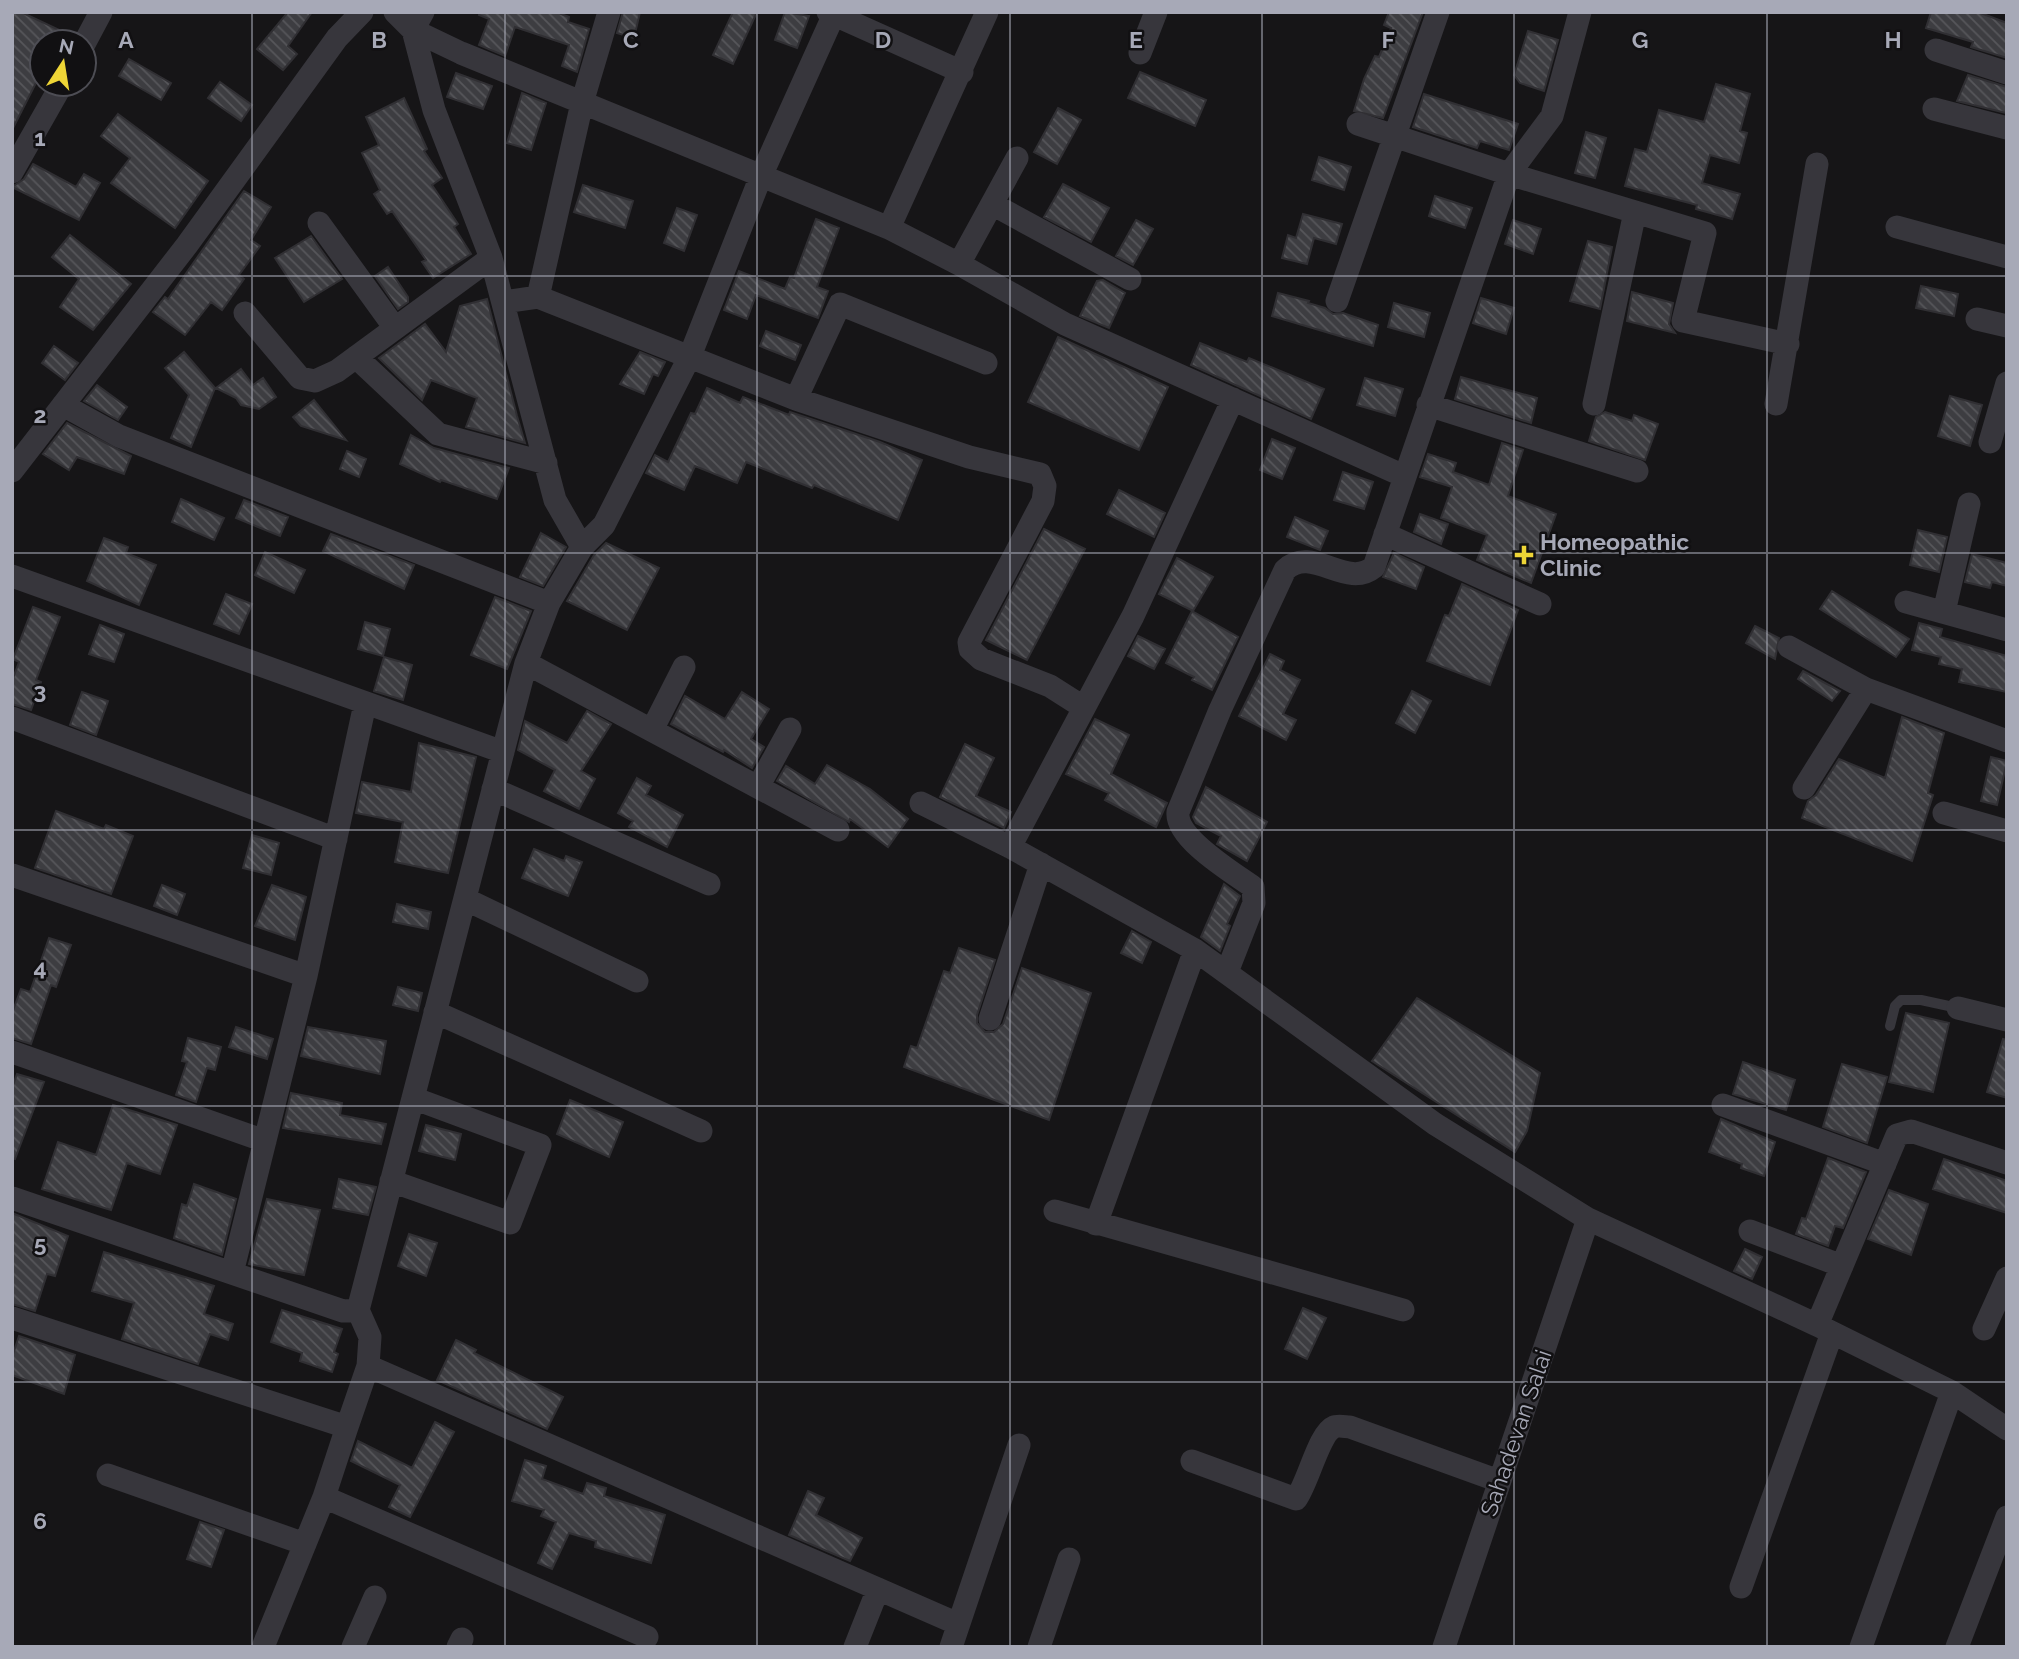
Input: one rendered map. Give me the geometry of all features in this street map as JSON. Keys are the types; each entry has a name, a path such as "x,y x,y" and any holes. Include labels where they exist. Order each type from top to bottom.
{"street":[{"path":"93,28 102,12"},
{"path":"12,471 187,245 337,38 362,12"},
{"path":"396,12 582,103 889,228 1065,324 1404,476"},
{"path":"538,297 582,103 609,12"},
{"path":"889,228 987,12"},
{"path":"1140,53 1156,12"},
{"path":"1337,301 1392,136 1438,12"},
{"path":"1227,972 1254,903 1252,887 1215,860 1180,828 1178,812 1284,570 1294,561 1307,560 1356,575 1366,573 1374,567 1509,174 1552,116 1580,12"},
{"path":"267,1645 324,1497 368,1366 370,1337 358,1310 526,663 549,603 582,547 604,524 690,356 761,176 832,13 962,72"},
{"path":"419,21 433,110 491,258 555,500 582,547"},
{"path":"1936,50 2007,73"},
{"path":"12,172 54,98"},
{"path":"1934,109 2007,128"},
{"path":"1358,124 1509,174 1704,233 1683,321 1788,344"},
{"path":"959,264 1017,158"},
{"path":"1776,404 1817,163"},
{"path":"992,204 1130,279"},
{"path":"1594,404 1635,212"},
{"path":"319,223 395,328"},
{"path":"1897,227 2007,257"},
{"path":"245,313 300,378 315,381 337,371 491,258"},
{"path":"504,302 538,297 796,399 970,457 1040,474 1045,486 1043,501 969,642 970,649 981,659 1050,686 1083,707"},
{"path":"796,399 840,304 986,363"},
{"path":"1977,319 2007,326"},
{"path":"356,356 438,434 546,463"},
{"path":"1990,442 2007,383"},
{"path":"1010,847 1132,616 1233,399"},
{"path":"63,405 119,436 549,603"},
{"path":"1428,405 1637,471"},
{"path":"1944,612 1969,504"},
{"path":"1384,534 1540,604"},
{"path":"12,576 503,752"},
{"path":"1906,603 2007,629"},
{"path":"1789,647 1867,689 2007,741"},
{"path":"526,663 838,830"},
{"path":"652,730 684,667"},
{"path":"1804,788 1867,689"},
{"path":"232,1273 306,976 365,704"},
{"path":"12,718 336,839"},
{"path":"758,787 790,729"},
{"path":"493,789 709,884"},
{"path":"921,803 1010,847 1195,950 1435,1124 1588,1219 1825,1329 1952,1392 2007,1429"},
{"path":"1944,813 2007,831"},
{"path":"990,1019 1041,864"},
{"path":"12,875 306,976"},
{"path":"465,899 637,981"},
{"path":"1096,1224 1195,950"},
{"path":"1958,1008 2007,1020"},
{"path":"435,1012 701,1131"},
{"path":"12,1052 265,1141"},
{"path":"391,1181 510,1223 540,1144 413,1098"},
{"path":"1723,1105 1885,1164"},
{"path":"1741,1587 1825,1329 1842,1266 1897,1135 1905,1131 2007,1163"},
{"path":"12,1198 343,1311 358,1310"},
{"path":"1055,1211 1402,1310"},
{"name":"Sahadevan Salai","path":"1444,1647 1588,1219"},
{"path":"1750,1231 1842,1266"},
{"path":"1984,1329 2007,1278"},
{"path":"13,1322 347,1427"},
{"path":"368,1366 958,1624"},
{"path":"1861,1647 1952,1392"},
{"path":"1192,1461 1296,1499 1307,1484 1322,1437 1334,1427 1350,1427 1499,1481"},
{"path":"951,1647 1019,1445"},
{"path":"108,1475 305,1544"},
{"path":"324,1497 647,1637"},
{"path":"1957,1647 2007,1517"},
{"path":"1039,1647 1069,1559"},
{"path":"855,1647 878,1589"},
{"path":"353,1647 375,1597"}],"lane":[{"path":"1890,1026 1895,1006 1909,998 1958,1008"}],"building":[{"path":"12,12 21,12 55,28 28,28 28,98 12,130"},
{"path":"288,12 312,12 288,46 297,54 283,70 257,49"},
{"path":"480,12 556,12 569,17 568,22 589,29 577,72 562,66 569,45 515,27 505,56 479,45 489,19 479,15"},
{"path":"623,12 640,12 634,38 617,33"},
{"path":"733,12 757,12 733,64 713,55"},
{"path":"785,12 809,16 797,48 775,40"},
{"path":"1389,12 1423,12 1383,118 1354,111 1364,79 1375,56 1379,57 1391,28 1384,25"},
{"path":"1931,12 1978,12 2007,23 2007,58 1971,47 1973,42 1926,28"},
{"path":"1528,31 1558,40 1544,91 1520,83 1514,75"},
{"path":"129,59 171,83 161,100 119,76"},
{"path":"1140,72 1206,100 1195,126 1128,98"},
{"path":"456,73 492,86 483,109 447,97"},
{"path":"1968,75 2007,87 2006,113 1957,101"},
{"path":"220,82 252,105 241,121 208,98"},
{"path":"1716,84 1750,94 1740,131 1747,133 1739,163 1710,155 1702,183 1740,194 1732,219 1696,209 1697,205 1625,186 1635,149 1647,152 1659,110 1704,122"},
{"path":"522,93 546,103 531,150 507,143"},
{"path":"1424,94 1518,124 1509,150 1480,141 1477,148 1413,127"},
{"path":"404,98 427,149 424,151 442,178 432,185 458,224 454,227 471,254 433,278 422,262 426,260 392,211 387,214 374,194 380,190 362,153 379,145 366,117"},
{"path":"1058,108 1081,120 1057,164 1034,152"},
{"path":"118,114 208,181 175,228 111,183 130,158 101,136"},
{"path":"1586,132 1606,138 1595,178 1575,173"},
{"path":"1319,157 1351,167 1344,190 1312,180"},
{"path":"33,164 76,187 84,174 100,183 79,220 12,187 24,179"},
{"path":"1063,184 1109,208 1091,242 1044,217"},
{"path":"583,185 633,201 625,228 574,212"},
{"path":"244,191 271,207 251,240 260,246 239,275 244,279 222,310 211,302 185,335 153,312 165,297 168,299"},
{"path":"1435,196 1472,208 1465,228 1429,216"},
{"path":"677,208 697,215 684,251 664,243"},
{"path":"1303,214 1342,224 1336,244 1314,238 1307,264 1282,258 1288,235 1296,238"},
{"path":"816,219 839,228 817,287 828,291 818,318 756,295 747,319 724,310 739,271 785,289 790,277 794,278"},
{"path":"1136,220 1153,229 1133,265 1116,256"},
{"path":"1513,220 1541,229 1533,254 1505,244"},
{"path":"70,235 131,284 93,330 60,307 79,279 52,257"},
{"path":"311,236 342,279 304,302 275,258"},
{"path":"1588,241 1612,247 1600,309 1570,301"},
{"path":"388,267 408,297 408,302 398,309 375,276"},
{"path":"1103,280 1125,293 1109,328 1080,316 1097,281"},
{"path":"1921,286 1958,294 1954,316 1916,308"},
{"path":"1632,292 1673,303 1669,324 1675,333 1627,321"},
{"path":"1278,293 1309,301 1308,303 1325,308 1333,314 1343,313 1378,325 1373,346 1272,316"},
{"path":"1481,298 1514,308 1506,334 1473,323"},
{"path":"487,299 525,443 466,427 477,398 431,380 422,400 379,358 425,324 446,352 460,306"},
{"path":"1394,303 1430,313 1424,337 1388,327"},
{"path":"766,331 801,345 795,360 760,346"},
{"path":"1058,337 1168,387 1139,450 1028,402"},
{"path":"1200,343 1247,362 1249,358 1324,389 1311,419 1191,365"},
{"path":"54,346 78,363 65,380 42,363"},
{"path":"184,352 215,388 191,447 171,438 189,395 165,368"},
{"path":"640,352 665,362 658,376 653,374 644,394 620,384"},
{"path":"241,369 253,385 263,378 276,397 259,409 241,405 236,398 216,388"},
{"path":"1461,377 1537,398 1531,423 1455,399"},
{"path":"1365,378 1403,389 1395,416 1357,405"},
{"path":"97,385 127,407 118,420 84,401"},
{"path":"707,388 740,403 743,397 789,415 790,412 880,442 922,460 898,520 814,485 812,488 746,462 737,483 695,466 684,490 646,473 655,455 668,462 691,413 695,414"},
{"path":"1950,396 1982,405 1970,446 1938,436"},
{"path":"314,400 346,440 301,426 293,417"},
{"path":"1605,412 1632,421 1634,415 1658,424 1645,460 1589,441 1596,417"},
{"path":"67,423 131,456 124,474 77,457 69,470 43,454"},
{"path":"411,435 434,448 509,468 497,499 441,480 440,482 400,464"},
{"path":"1272,439 1295,448 1282,479 1260,470"},
{"path":"1502,443 1523,450 1508,496 1556,514 1531,583 1477,560 1487,535 1441,518 1452,487 1420,477 1428,454 1456,463 1453,472 1489,485"},
{"path":"347,451 366,459 359,477 340,469"},
{"path":"1343,472 1373,482 1364,509 1334,500"},
{"path":"1119,490 1165,513 1154,537 1107,514"},
{"path":"181,499 224,518 214,540 172,522"},
{"path":"244,500 288,517 280,536 236,518"},
{"path":"1420,514 1448,524 1441,544 1414,532"},
{"path":"1295,517 1328,531 1320,550 1287,537"},
{"path":"1044,529 1085,549 1027,660 986,640"},
{"path":"1918,530 1947,537 1939,572 1910,565"},
{"path":"541,533 566,547 543,586 520,577"},
{"path":"331,534 414,565 404,589 323,551"},
{"path":"104,538 128,547 126,553 156,565 139,605 87,581"},
{"path":"606,543 659,568 627,630 567,601 594,555"},
{"path":"265,552 305,570 294,593 255,575"},
{"path":"1394,553 1424,567 1416,589 1383,577"},
{"path":"1972,554 2007,563 2007,586 1992,582 1990,588 1965,582"},
{"path":"1177,558 1213,577 1193,611 1159,594"},
{"path":"1462,584 1518,610 1490,685 1427,661 1445,615 1449,616"},
{"path":"1832,591 1909,639 1896,657 1820,609"},
{"path":"226,594 252,604 239,634 214,624"},
{"path":"495,597 531,611 507,669 471,655"},
{"path":"33,607 60,617 36,680 41,682 31,710 12,704 12,681 19,662 13,659"},
{"path":"1192,611 1238,637 1212,690 1166,663"},
{"path":"365,622 390,629 383,656 358,649"},
{"path":"1919,623 1942,629 1940,637 2007,656 2007,692 1959,682 1962,669 1939,664 1941,657 1912,650"},
{"path":"100,625 124,634 114,662 89,654"},
{"path":"1755,626 1779,638 1775,659 1746,643"},
{"path":"1138,636 1165,649 1154,669 1128,656"},
{"path":"1270,654 1284,661 1280,670 1300,680 1283,714 1296,720 1286,740 1239,716"},
{"path":"384,657 412,665 403,700 374,691"},
{"path":"1803,671 1840,691 1832,701 1798,679"},
{"path":"1412,691 1431,701 1415,733 1396,723"},
{"path":"82,692 108,701 96,735 70,725"},
{"path":"742,692 769,709 751,739 764,747 752,768 724,750 723,752 671,724 685,696 725,719"},
{"path":"587,711 611,724 581,771 595,779 579,809 544,791 555,770 518,750 525,721 567,743"},
{"path":"1902,717 1944,733 1928,793 1933,795 1912,861 1802,818 1808,801 1816,795 1839,759 1885,778"},
{"path":"1095,719 1129,735 1111,774 1167,803 1156,827 1105,800 1109,793 1066,774"},
{"path":"419,743 476,757 448,873 395,862 403,822 356,813 362,782 411,792"},
{"path":"965,744 994,758 976,796 1011,812 1004,828 940,797"},
{"path":"1991,757 2007,761 1997,805 1981,801"},
{"path":"827,765 870,789 908,819 888,847 850,819 849,822 777,781 786,766 815,784"},
{"path":"637,778 651,786 646,795 683,815 667,847 629,827 633,821 618,813"},
{"path":"1206,787 1267,822 1247,861 1217,844 1221,836 1196,823 1193,817"},
{"path":"56,811 104,829 106,825 133,836 111,894 35,868"},
{"path":"252,835 279,843 271,875 243,868"},
{"path":"534,849 564,861 566,856 582,862 568,896 522,878"},
{"path":"1224,884 1240,896 1227,924 1230,926 1220,951 1201,937"},
{"path":"162,885 185,894 177,915 154,906"},
{"path":"272,885 306,897 295,940 255,926"},
{"path":"397,904 431,912 428,929 393,922"},
{"path":"1132,931 1151,942 1142,963 1121,953"},
{"path":"49,938 71,945 56,987 51,985 31,1044 12,1038 12,1013 21,989 30,992"},
{"path":"959,948 995,960 977,1015 977,1023 985,1032 994,1032 1003,1024 1022,968 1091,993 1049,1120 904,1067 911,1046 917,1048 944,971 950,973"},
{"path":"398,987 422,993 418,1011 393,1005"},
{"path":"1417,998 1540,1073 1527,1131 1515,1152 1372,1061"},
{"path":"1906,1013 1949,1023 1933,1092 1889,1082"},
{"path":"236,1027 273,1039 267,1059 229,1047"},
{"path":"308,1027 386,1041 380,1074 301,1056"},
{"path":"188,1038 221,1047 215,1070 207,1068 196,1102 176,1095 187,1062 182,1061"},
{"path":"2003,1039 2007,1040 2007,1098 1987,1092"},
{"path":"1743,1062 1795,1080 1786,1110 1733,1094"},
{"path":"1842,1064 1887,1077 1867,1143 1823,1127"},
{"path":"17,1074 44,1082 15,1159 12,1158 12,1088"},
{"path":"291,1093 342,1103 340,1115 386,1124 381,1144 283,1128"},
{"path":"570,1100 623,1122 609,1157 557,1134"},
{"path":"113,1105 177,1125 160,1174 127,1163 111,1210 42,1189 58,1142 96,1155"},
{"path":"1721,1119 1775,1142 1764,1176 1741,1168 1742,1164 1709,1152"},
{"path":"426,1125 461,1134 455,1160 419,1151"},
{"path":"1828,1158 1866,1172 1843,1228 1835,1226 1828,1246 1796,1234 1802,1218 1806,1219"},
{"path":"1944,1159 2007,1181 2007,1213 1933,1189"},
{"path":"339,1179 376,1187 368,1215 333,1208"},
{"path":"194,1184 236,1199 222,1255 174,1238 182,1204 187,1206"},
{"path":"1889,1190 1928,1204 1911,1255 1868,1239"},
{"path":"267,1199 320,1210 304,1275 249,1264"},
{"path":"12,1213 68,1236 55,1276 47,1274 35,1311 12,1304"},
{"path":"409,1234 437,1243 426,1276 398,1266"},
{"path":"1745,1249 1762,1257 1752,1279 1734,1271"},
{"path":"104,1252 214,1286 204,1314 233,1324 228,1340 210,1334 198,1364 122,1339 134,1303 92,1291"},
{"path":"1303,1308 1326,1318 1307,1359 1285,1349"},
{"path":"282,1310 342,1329 334,1352 338,1354 332,1372 300,1361 302,1353 271,1342"},
{"path":"19,1336 75,1355 64,1394 12,1375 12,1357"},
{"path":"456,1340 476,1350 474,1353 563,1397 547,1429 437,1380"},
{"path":"435,1422 454,1432 410,1517 389,1507 400,1485 351,1461 358,1441 412,1468"},
{"path":"525,1460 546,1466 542,1479 583,1494 587,1483 606,1488 604,1496 665,1515 651,1563 595,1547 596,1541 569,1533 552,1569 538,1563 556,1522 541,1516 544,1510 512,1501"},
{"path":"808,1491 824,1498 816,1515 862,1538 850,1561 789,1535"},
{"path":"200,1522 224,1530 211,1567 187,1559"}],"place":[{"name":"Homeopathic Clinic","path":"1524,555"}]}
